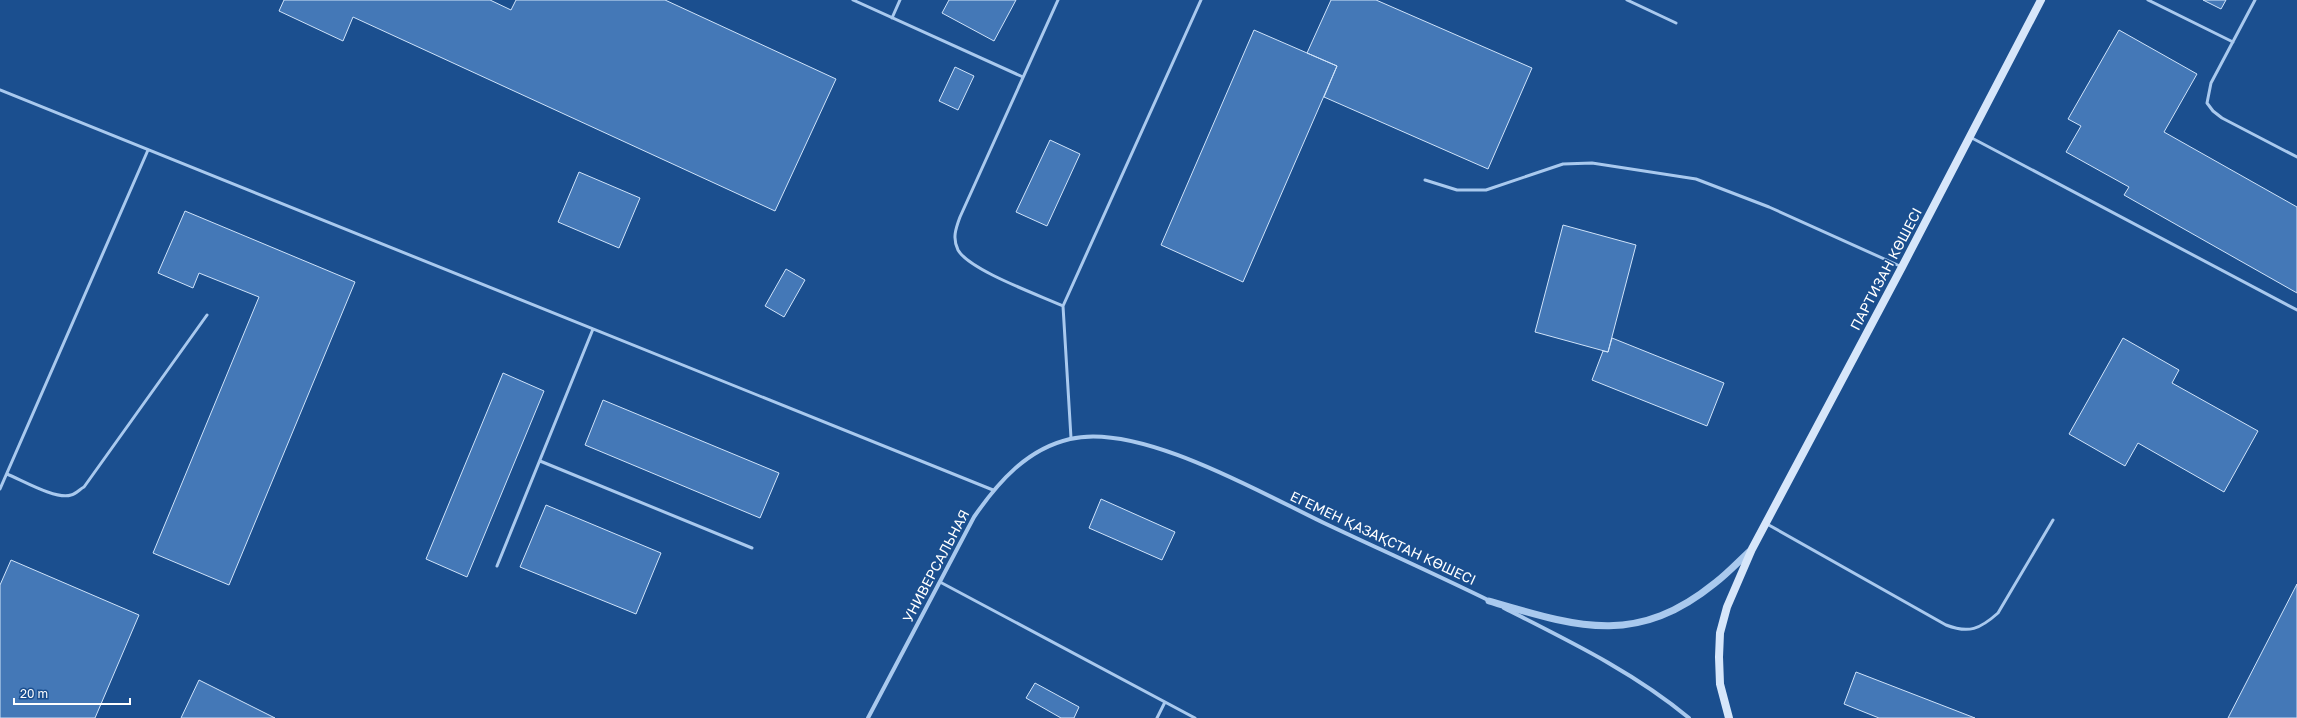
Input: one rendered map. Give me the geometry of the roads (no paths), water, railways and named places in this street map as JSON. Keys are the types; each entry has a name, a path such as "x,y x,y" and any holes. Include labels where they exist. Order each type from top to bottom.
{"main road":[{"name":"ПАРТИЗАН КӨШЕСІ","path":"1730,718 1720,684 1720,633 1727,607 1752,549 1767,524 2041,0"}],"street":[{"name":"ЕГЕМЕН ҚАЗАҚСТАН КӨШЕСІ","path":"1048,445 1071,438 1124,440 1180,454 1490,601 1567,641 1628,676 1689,718"},
{"name":"УНИВЕРСАЛЬНАЯ","path":"868,718 974,517 993,490 1016,466 1048,445"},
{"path":"1490,601 1553,619 1598,626 1639,624 1678,608 1715,583 1752,549"}],"lane":[{"path":"853,0 1023,77"},
{"path":"892,18 900,0"},
{"path":"1058,0 960,217 954,234 955,242 961,253 972,265 1063,306"},
{"path":"1071,438 1063,306 1201,0"},
{"path":"1627,0 1676,23"},
{"path":"2148,0 2233,42"},
{"path":"2255,0 2211,83 2207,103 2212,111 2222,118 2297,157"},
{"path":"0,90 993,490"},
{"path":"1970,138 2297,310"},
{"path":"0,489 148,150"},
{"path":"1425,180 1457,190 1486,190 1563,164 1592,163 1696,179 1769,207 1902,267"},
{"path":"7,474 52,493 64,496 72,495 84,487 207,315"},
{"path":"497,566 593,329"},
{"path":"540,461 752,548"},
{"path":"1767,524 1946,625 1959,630 1973,629 1987,623 1998,613 2053,520"},
{"path":"940,582 1195,718"},
{"path":"1157,718 1165,702"}]}
